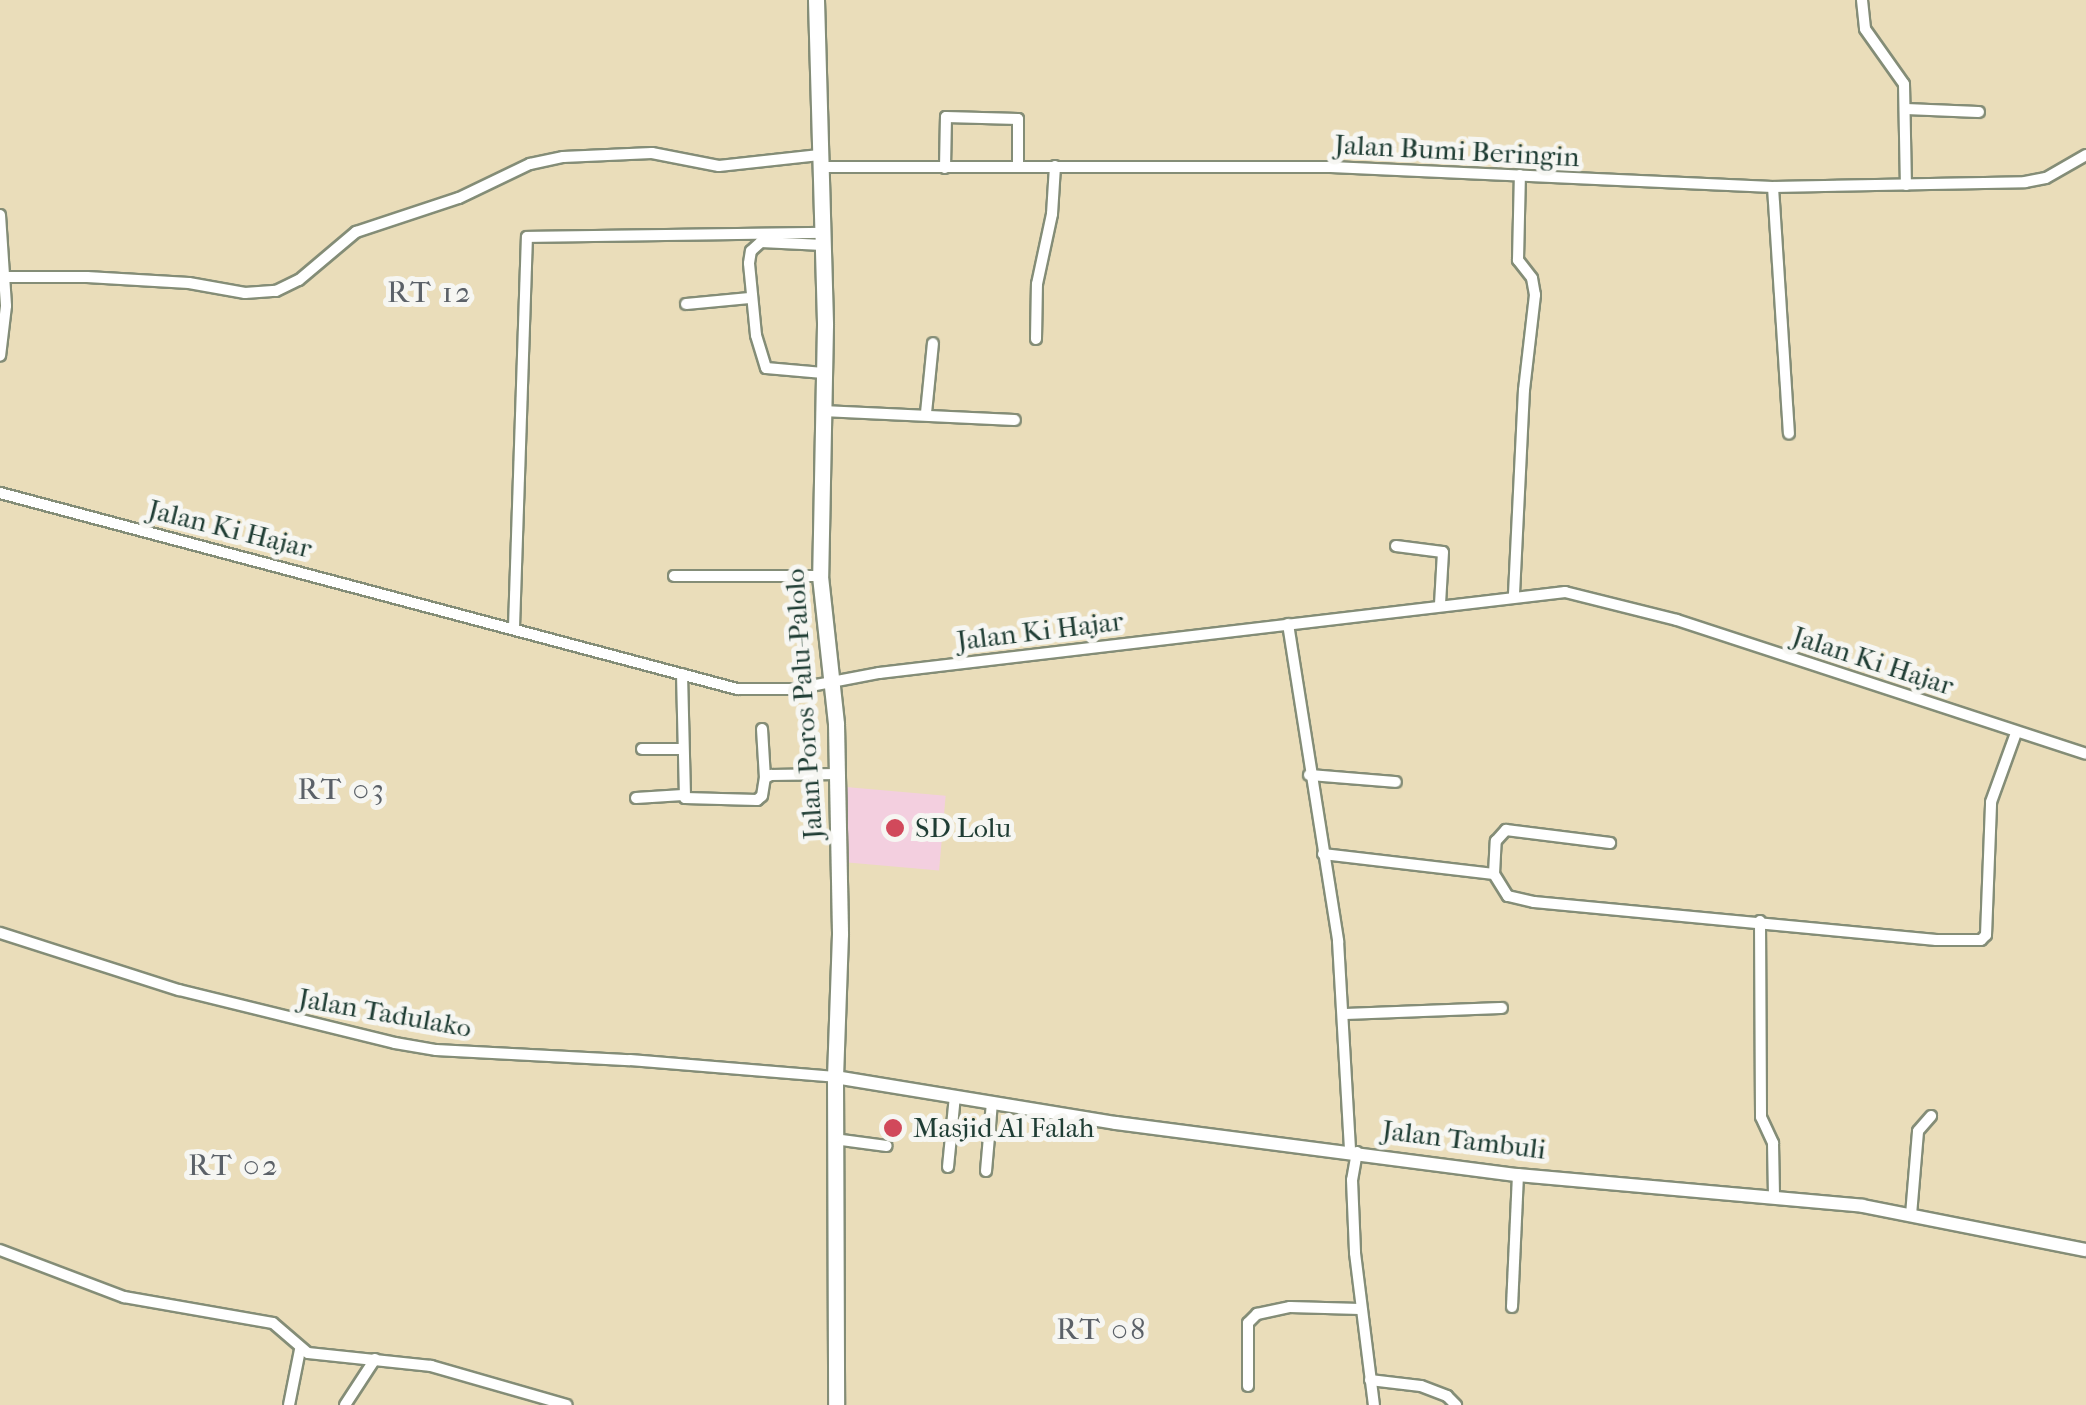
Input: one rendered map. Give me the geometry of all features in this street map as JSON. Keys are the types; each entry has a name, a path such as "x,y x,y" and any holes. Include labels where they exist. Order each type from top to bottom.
{"main road":[{"name":"Jalan Poros Palu-Palolo","path":"816,0 823,239 820,576 837,774 840,934 834,1077 836,1405"}],"street":[{"path":"1862,0 1864,29 1904,84 1906,185"},
{"path":"1905,109 1979,112"},
{"path":"944,168 946,118 1018,119 1018,166"},
{"name":"Jalan Bumi Beringin","path":"5,276 87,277 189,284 246,293 276,292 299,280 356,232 459,198 530,164 562,157 652,153 719,166 819,161 944,168 1284,166 1772,186 2036,181 2086,155"},
{"path":"1036,340 1037,284 1052,214 1056,166"},
{"path":"1514,594 1524,390 1536,295 1532,278 1518,260 1520,175"},
{"path":"1772,186 1789,432"},
{"path":"0,216 6,327 0,356"},
{"path":"514,627 527,238 823,239"},
{"path":"823,239 757,243 750,255 750,298 766,368 823,373"},
{"path":"686,304 750,298"},
{"path":"926,413 933,343"},
{"path":"822,411 1014,420"},
{"name":"Jalan Ki Hajar","path":"0,493 737,689 785,690 1514,594 1565,592 1614,600 2086,754"},
{"path":"1396,546 1442,552 1440,604"},
{"path":"674,576 820,576"},
{"path":"1288,624 1344,1014 1353,1151 1353,1220 1360,1310 1374,1405"},
{"path":"682,674 682,794"},
{"path":"636,798 682,794 691,799 759,800 764,778 762,728"},
{"path":"1610,843 1506,830 1496,841 1494,874 1504,894 1515,898 1936,940 1985,938 1991,802 2016,733"},
{"path":"642,748 681,749"},
{"path":"764,778 837,774"},
{"path":"1309,775 1396,782"},
{"path":"1324,854 1494,874"},
{"path":"1760,921 1762,1117 1773,1142 1774,1195"},
{"name":"Jalan Tadulako","path":"0,933 179,990 394,1044 834,1077"},
{"path":"1344,1014 1502,1008"},
{"name":"Jalan Tambuli","path":"834,1077 1116,1123 1518,1175 1774,1195 1911,1214 2086,1250"},
{"path":"948,1167 955,1096"},
{"path":"986,1171 992,1102"},
{"path":"1911,1214 1918,1131 1931,1116"},
{"path":"834,1139 887,1146"},
{"path":"1512,1307 1518,1175"},
{"path":"0,1250 124,1297 273,1323 300,1350 431,1366 566,1405"},
{"path":"1248,1386 1248,1323 1257,1314 1290,1308 1360,1310"},
{"path":"290,1405 300,1350"},
{"path":"345,1405 375,1359"},
{"path":"1370,1380 1421,1386 1447,1396 1456,1405"}],"shaded area":[{"name":"SD Lolu","path":"846,787 946,796 939,870 839,862"}],"place":[{"name":"SD Lolu","path":"895,828"},
{"name":"Masjid Al Falah","path":"893,1128"}],"district":[{"name":"RT 12","path":"430,293"},
{"name":"RT 03","path":"342,790"},
{"name":"RT 02","path":"234,1166"},
{"name":"RT 08","path":"1102,1330"}]}
